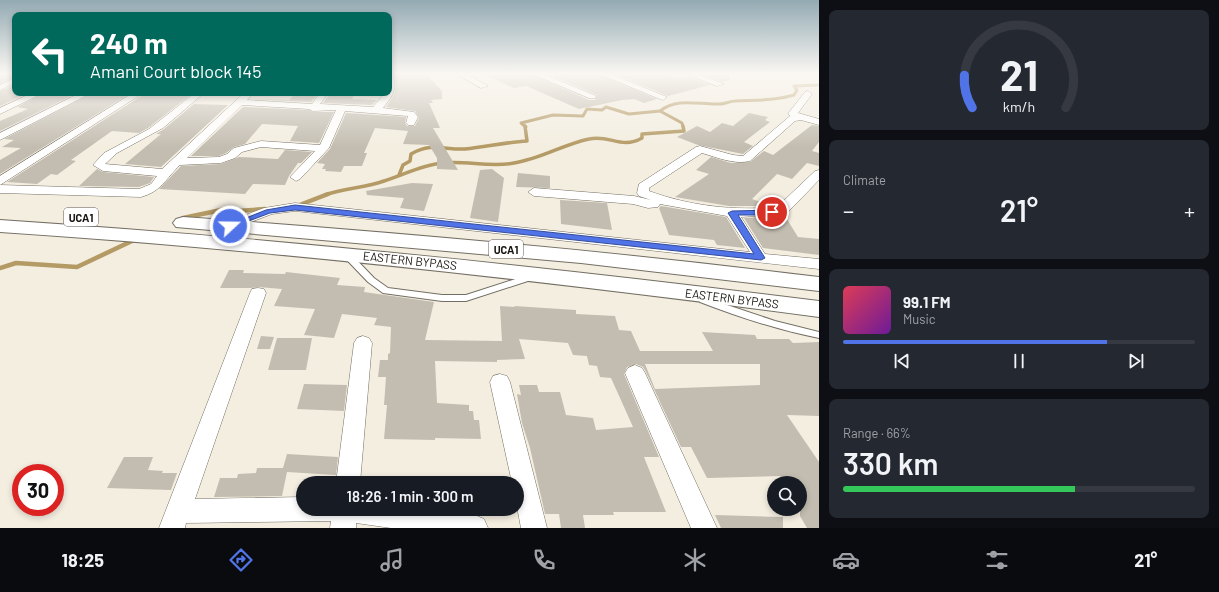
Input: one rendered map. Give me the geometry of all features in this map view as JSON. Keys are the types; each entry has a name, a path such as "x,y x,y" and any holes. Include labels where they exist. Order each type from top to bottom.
{"main road":[{"name":"EASTERN BYPASS","path":"0,213 230,226 423,241 695,268 819,284"},
{"name":"EASTERN BYPASS","path":"0,226 169,236 347,254 540,274 819,309"}],"street":[{"path":"0,111 29,98"},
{"path":"0,138 17,127 77,98"},
{"path":"0,181 132,98"},
{"path":"165,173 103,168 99,165 101,161 120,148 146,134 194,98"},
{"path":"0,189 90,193 141,193 156,187 165,173 243,98"},
{"path":"313,108 321,98"},
{"path":"376,110 386,98"},
{"path":"796,117 794,113 805,98"},
{"path":"238,102 313,108 376,110 411,114 413,117 411,122"},
{"path":"296,177 324,148 341,109"},
{"path":"796,117 819,122"},
{"path":"796,117 746,159 732,158 700,149 643,187 643,193 670,203 732,213 781,211 819,173"},
{"path":"176,162 221,160 232,156 238,150 261,144 324,148"},
{"path":"534,192 634,200 648,204 670,203"},
{"path":"230,226 269,211 295,207 819,264"},
{"path":"732,213 761,258"},
{"path":"258,293 175,520 296,512"},
{"path":"349,476 363,343"},
{"path":"635,373 704,528"},
{"path":"500,382 534,528"},
{"path":"343,528 344,516"},
{"path":"393,516 475,528"}],"lane":[{"path":"347,254 370,280 386,291 442,298 466,298 540,274"},
{"path":"682,291 745,316 797,331 819,335"}],"building":[{"path":"0,98 18,98 0,106"},
{"path":"35,98 68,98 0,131 0,121 28,109 17,107"},
{"path":"83,98 123,98 0,174 0,160 21,148 2,147 14,140 4,139"},
{"path":"139,98 187,98 148,128 139,133 112,131 71,160 76,161 57,175 51,174 37,184 7,182"},
{"path":"291,98 315,98 311,102 250,99 289,100"},
{"path":"327,98 353,98 352,99 377,100 372,105 323,103"},
{"path":"392,98 442,98 442,99 431,100 433,103 429,103 440,128 433,128 458,170 437,169 437,158 429,145 403,144 408,131 375,128 364,153 367,153 362,166 344,166 341,172 325,171 326,169 322,169 325,164 317,163 330,149 346,113 406,117 405,123 407,126 415,126 419,118 415,111 386,107"},
{"path":"553,98 584,98 589,100 595,100 596,98 654,98 657,99 644,103 634,99 622,100 579,109"},
{"path":"194,104 228,105 161,167 125,164 161,134 156,134"},
{"path":"243,107 334,112 319,143 290,141 298,126 262,124 245,144 234,147 226,153 219,156 191,156"},
{"path":"749,113 768,117 765,120 770,122 744,142 753,146 743,154 698,145 677,137 697,126 710,132 722,123 733,126"},
{"path":"812,125 819,126 819,142 812,151 819,153 819,166 807,163 792,179 777,174 752,199 772,206 729,206 675,197 709,174 696,170 711,157 731,163 750,162 764,151 773,155"},
{"path":"285,150 312,152 301,163 298,163 285,185 253,184 245,194 159,189 181,166 221,164 239,157 278,159"},
{"path":"97,169 103,172 154,177 150,183 139,187 79,186"},
{"path":"492,169 504,178 498,222 470,218 480,170"},
{"path":"518,173 550,176 550,188 516,187"},
{"path":"412,183 433,184 424,211 400,208 404,198 367,195 366,191"},
{"path":"560,200 607,203 612,230 561,224"},
{"path":"661,206 726,217 745,248 717,245 714,240 669,235 659,208"},
{"path":"785,216 798,237 819,239 819,255 763,248 744,218"},
{"path":"229,270 244,270 243,273 285,274 286,272 340,278 337,285 365,287 364,292 434,302 425,340 502,341 500,306 515,307 514,306 576,310 576,314 615,316 619,330 631,331 640,351 713,351 702,332 755,335 757,339 789,339 793,343 819,342 819,416 787,415 819,462 819,528 807,528 800,516 807,516 807,476 707,478 691,447 681,447 646,372 643,367 636,364 627,367 624,374 659,457 644,457 666,512 613,512 614,515 583,515 585,528 561,528 559,514 545,514 530,448 522,423 517,394 521,395 519,385 537,385 539,392 560,392 566,415 593,418 596,430 633,427 611,378 600,377 597,366 589,365 587,356 573,355 568,343 519,339 525,359 497,360 497,362 435,361 437,403 469,405 469,411 473,411 474,420 479,420 481,439 384,439 387,405 384,405 386,377 378,377 380,360 388,360 388,354 390,353 391,327 374,325 377,318 342,314 334,338 304,335 315,309 274,306 282,289 258,287 220,288","holes":["645,364 760,364 760,385 655,389"]},
{"path":"261,336 274,337 270,349 257,349"},
{"path":"277,338 312,338 306,370 268,370"},
{"path":"304,384 347,385 344,411 297,409"},
{"path":"287,454 338,457 336,475 287,472 282,496 214,497 220,478 237,478 238,474 256,473 257,468 283,468"},
{"path":"124,457 153,457 148,470 163,471 162,473 177,473 171,490 107,488"},
{"path":"715,515 783,517 783,528 721,528"}],"waterway":[{"path":"660,111 674,104 681,103 724,104 733,101 781,98"},
{"path":"525,126 521,123 553,115 583,116 587,109 602,110 606,107 629,114 660,111"},
{"path":"660,111 682,123 683,127"},
{"path":"399,175 403,165 410,161 411,154 418,150 432,147 465,149 527,141 525,126"},
{"path":"326,195 377,183 435,164 451,162 496,165 514,163 534,158 589,139 603,138 628,143 642,138 642,134 684,131 683,126"},
{"path":"297,206 326,195"},
{"path":"183,218 226,209 237,211 265,209"},
{"path":"0,268 16,263 77,267 134,240"}],"route":[{"path":"230,226 269,211 295,207 761,258 732,213 772,212"}]}
